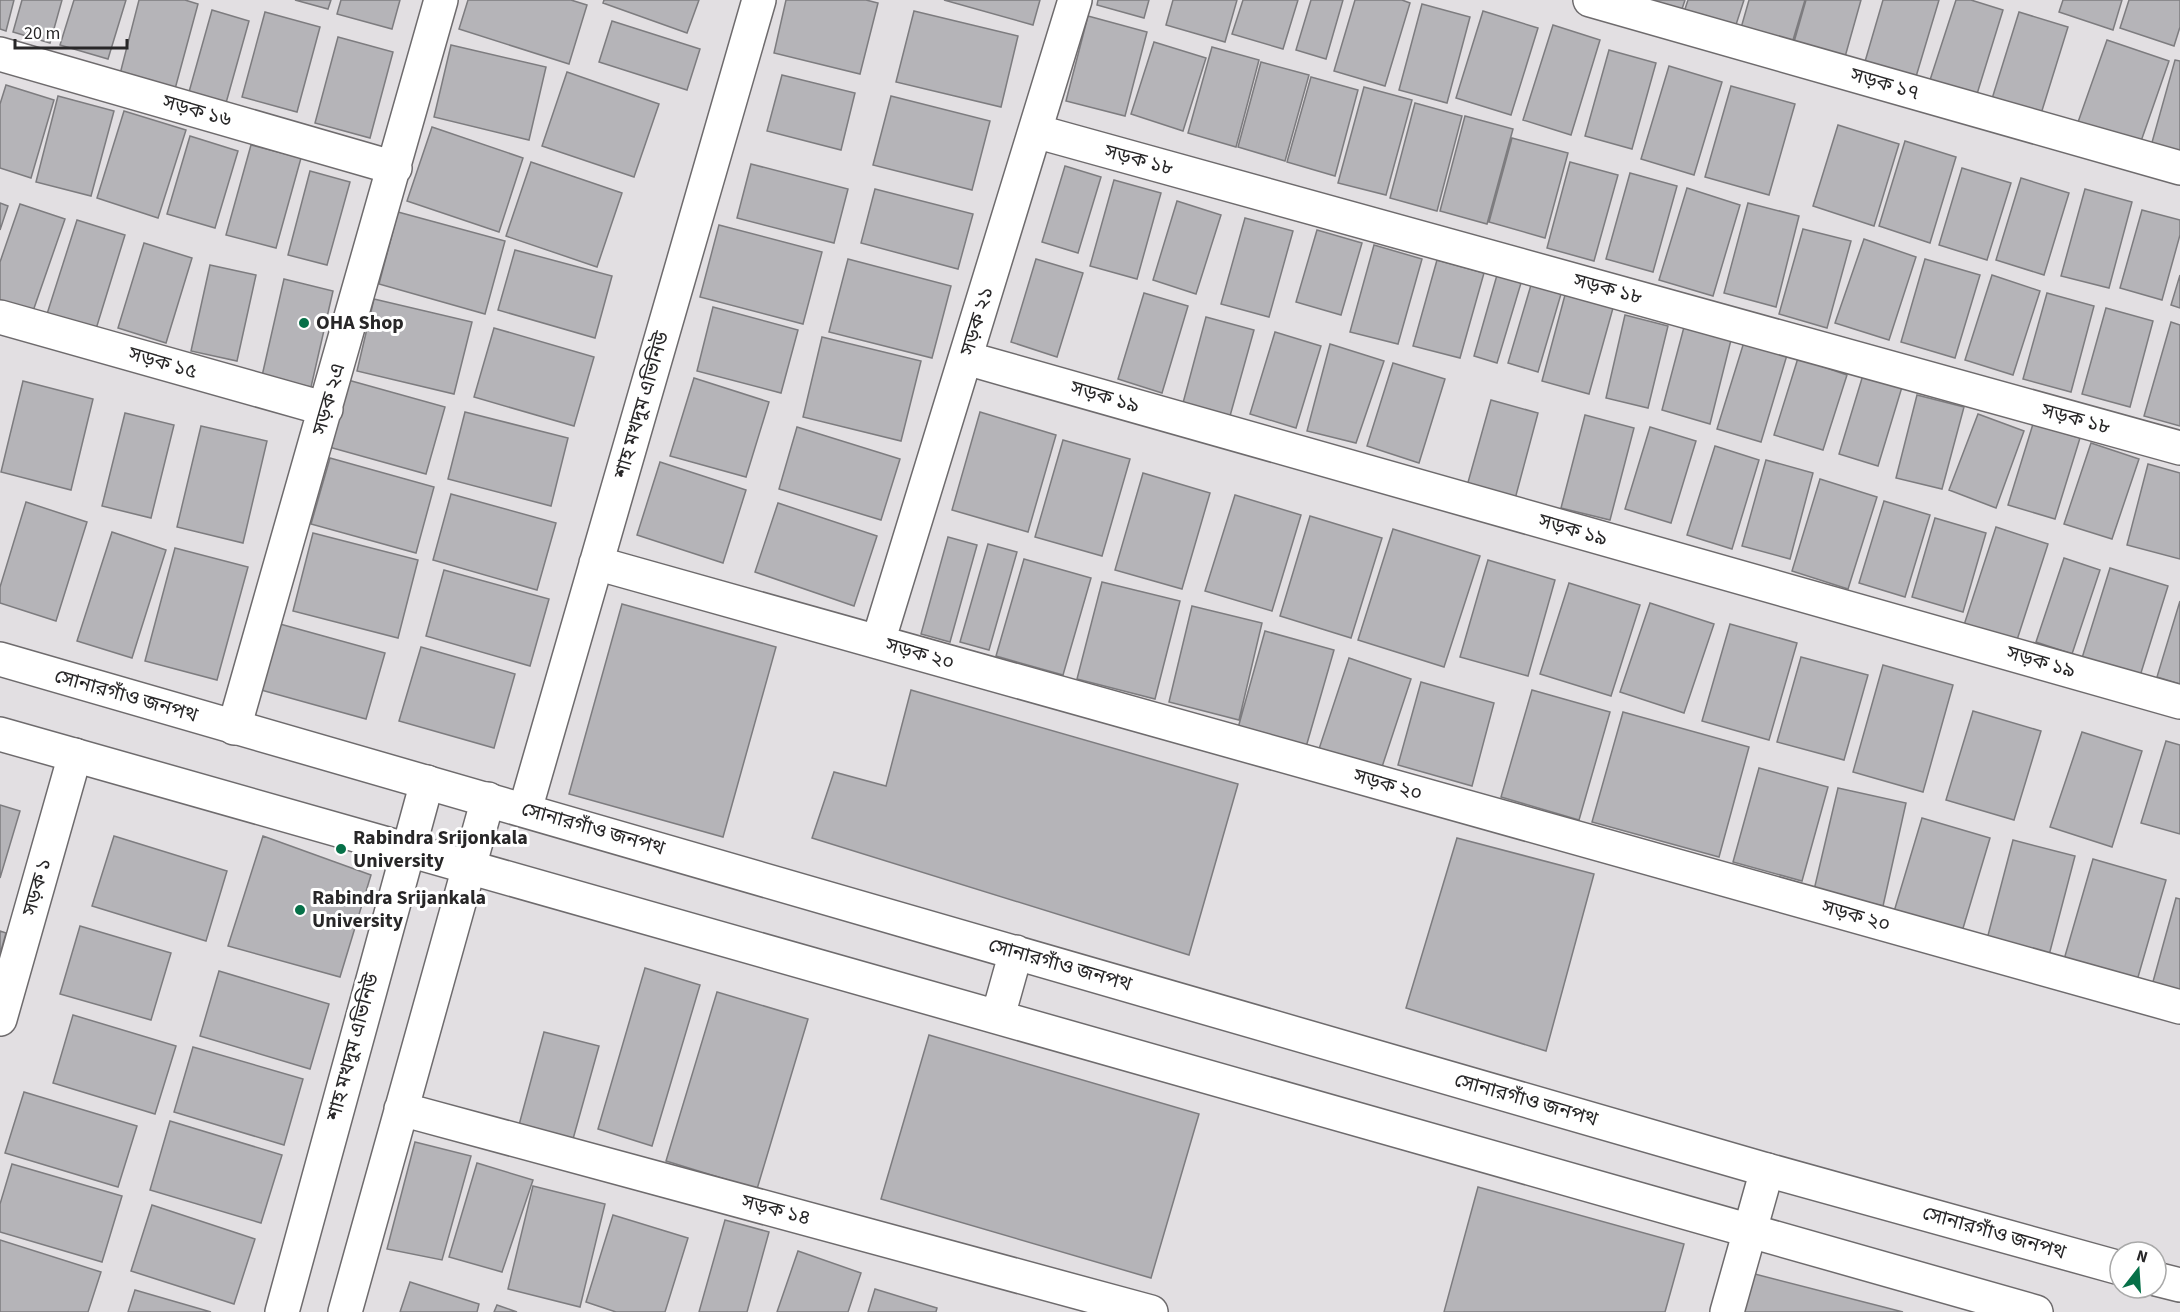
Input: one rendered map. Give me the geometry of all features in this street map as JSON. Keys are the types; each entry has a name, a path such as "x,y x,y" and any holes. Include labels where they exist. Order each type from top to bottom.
{"street":[{"name":"সড়ক ২এ","path":"234,728 441,0"},
{"name":"শাহ মখদুম এভিনিউ","path":"525,810 759,0"},
{"name":"সড়ক ২১","path":"878,642 1075,0"},
{"name":"সড়ক ১৭","path":"1590,0 2180,168"},
{"name":"সড়ক ১৬","path":"0,54 394,168"},
{"name":"সড়ক ১৮","path":"1035,131 2180,448"},
{"name":"সড়ক ১৫","path":"0,317 326,409"},
{"name":"সড়ক ১৯","path":"966,358 2180,702"},
{"name":"সড়ক ২০","path":"596,563 2180,1007"},
{"name":"সোনারগাঁও জনপথ","path":"0,659 1767,1170 2108,1266"},
{"path":"0,734 2036,1312"},
{"name":"সড়ক ১","path":"0,1019 75,755"},
{"name":"শাহ মখদুম এভিনিউ","path":"282,1312 427,782"},
{"path":"345,1312 488,799"},
{"path":"998,1017 1016,952"},
{"name":"সড়ক ১৪","path":"401,1109 1151,1312"},
{"path":"1727,1312 1767,1170"}],"building":[{"path":"0,0 14,0 6,31 0,29"},
{"path":"22,0 62,0 50,43 13,32"},
{"path":"74,0 126,0 108,59 60,45"},
{"path":"139,0 185,0 198,4 175,89 120,74"},
{"path":"295,0 331,0 328,9"},
{"path":"341,0 400,0 392,29 337,14"},
{"path":"468,0 571,0 587,5 569,64 459,29"},
{"path":"604,0 699,0 687,33 603,3"},
{"path":"786,0 866,0 878,3 860,74 774,53"},
{"path":"944,0 1040,0 1033,25"},
{"path":"1098,0 1149,0 1144,18 1097,5"},
{"path":"1173,0 1237,0 1225,42 1166,25"},
{"path":"1243,0 1298,0 1283,49 1232,34"},
{"path":"1311,0 1343,0 1326,59 1296,50"},
{"path":"1355,0 1402,0 1410,3 1385,86 1334,71"},
{"path":"1643,0 1685,0 1681,12"},
{"path":"1688,0 1744,0 1733,34 1682,18"},
{"path":"1749,0 1805,0 1790,50 1739,35"},
{"path":"1806,0 1861,0 1843,64 1792,49"},
{"path":"1883,0 1939,0 1915,80 1864,65"},
{"path":"1956,0 1971,0 2003,10 1977,94 1930,80"},
{"path":"2063,0 2122,0 2113,30 2059,12"},
{"path":"2129,0 2180,0 2180,27 2174,46 2120,28"},
{"path":"1422,4 1470,17 1447,103 1399,90"},
{"path":"212,10 249,21 226,103 189,92"},
{"path":"914,11 1018,36 1001,107 896,82"},
{"path":"1483,11 1538,28 1511,115 1456,98"},
{"path":"265,12 320,27 297,112 242,97"},
{"path":"2019,12 2068,27 2040,117 1991,102"},
{"path":"1088,16 1147,32 1125,116 1066,101"},
{"path":"612,21 700,49 687,90 599,62"},
{"path":"1553,25 1600,40 1571,135 1523,120"},
{"path":"338,37 393,52 370,138 315,123"},
{"path":"2107,40 2169,61 2139,147 2077,125"},
{"path":"1154,42 1206,58 1183,131 1131,114"},
{"path":"451,45 546,67 529,140 434,117"},
{"path":"1212,47 1259,60 1236,147 1188,133"},
{"path":"1609,50 1656,63 1632,149 1585,136"},
{"path":"2175,60 2180,61 2180,154 2151,146"},
{"path":"1261,62 1309,75 1285,161 1238,147"},
{"path":"1669,66 1722,82 1694,175 1641,159"},
{"path":"567,72 659,104 634,177 542,146"},
{"path":"782,75 855,93 841,150 767,131"},
{"path":"1311,77 1358,90 1335,176 1287,162"},
{"path":"6,85 54,100 31,178 0,168 0,104"},
{"path":"1731,86 1795,104 1769,195 1705,177"},
{"path":"1364,87 1412,100 1386,195 1338,183"},
{"path":"58,96 114,111 91,196 36,182"},
{"path":"891,96 990,121 972,190 873,165"},
{"path":"1415,103 1462,116 1437,211 1390,198"},
{"path":"124,111 186,130 158,218 97,198"},
{"path":"1465,116 1513,129 1487,224 1440,211"},
{"path":"1838,125 1899,144 1874,226 1813,206"},
{"path":"432,127 523,158 499,232 407,201"},
{"path":"190,136 238,151 215,228 167,214"},
{"path":"1512,138 1568,153 1545,238 1489,222"},
{"path":"1905,141 1956,157 1930,243 1879,226"},
{"path":"251,145 301,158 276,248 226,235"},
{"path":"531,162 622,193 597,267 506,236"},
{"path":"1570,162 1618,175 1594,261 1547,248"},
{"path":"751,164 848,189 834,243 737,218"},
{"path":"1065,166 1101,177 1078,253 1042,242"},
{"path":"1962,168 2011,183 1987,260 1939,245"},
{"path":"310,171 350,182 327,265 288,255"},
{"path":"1630,173 1677,186 1653,272 1606,259"},
{"path":"2021,178 2069,193 2044,275 1996,260"},
{"path":"1114,180 1161,193 1137,279 1090,266"},
{"path":"1687,188 1740,205 1713,296 1659,280"},
{"path":"875,189 973,214 958,269 861,243"},
{"path":"2085,189 2132,202 2109,288 2061,276"},
{"path":"1177,201 1221,215 1196,294 1153,280"},
{"path":"0,203 8,206 0,230"},
{"path":"1748,203 1799,216 1776,307 1724,293"},
{"path":"20,204 65,219 32,314 0,304 0,262"},
{"path":"2142,210 2180,220 2180,235 2162,300 2120,288"},
{"path":"398,212 505,241 485,314 379,284"},
{"path":"1245,218 1293,231 1269,317 1221,304"},
{"path":"77,220 125,235 96,329 47,314"},
{"path":"719,225 822,252 803,324 700,297"},
{"path":"1803,229 1851,241 1827,328 1779,314"},
{"path":"1317,230 1362,243 1341,315 1296,302"},
{"path":"1864,239 1916,257 1889,340 1835,323"},
{"path":"144,243 192,258 166,343 118,328"},
{"path":"1374,245 1422,259 1398,344 1350,332"},
{"path":"515,250 612,276 595,338 498,310"},
{"path":"848,259 951,286 932,358 829,332"},
{"path":"1036,259 1083,273 1057,357 1011,342"},
{"path":"1925,259 1980,275 1955,358 1901,342"},
{"path":"1437,260 1484,273 1460,358 1413,346"},
{"path":"210,265 256,275 237,361 191,351"},
{"path":"1497,275 1521,283 1497,363 1474,356"},
{"path":"1992,275 2040,291 2013,375 1965,360"},
{"path":"2180,275 2180,308 2171,305"},
{"path":"284,279 333,291 311,387 262,376"},
{"path":"1531,285 1561,294 1538,372 1508,363"},
{"path":"1144,293 1188,306 1162,393 1118,379"},
{"path":"2047,293 2094,306 2071,392 2023,379"},
{"path":"1565,295 1613,308 1589,394 1542,381"},
{"path":"374,299 472,322 454,394 357,371"},
{"path":"713,307 798,330 781,393 697,371"},
{"path":"2106,308 2153,321 2130,407 2082,394"},
{"path":"1625,315 1668,326 1648,408 1606,398"},
{"path":"1206,317 1254,330 1230,416 1183,403"},
{"path":"2171,322 2180,325 2180,426 2144,416"},
{"path":"1684,327 1731,340 1710,424 1662,410"},
{"path":"494,328 594,357 574,426 474,397"},
{"path":"1275,332 1321,346 1296,428 1250,414"},
{"path":"822,337 921,361 901,441 803,417"},
{"path":"1744,342 1787,355 1761,442 1717,429"},
{"path":"1330,344 1384,361 1356,443 1307,431"},
{"path":"1798,358 1847,375 1823,450 1774,435"},
{"path":"1393,363 1445,379 1419,463 1367,446"},
{"path":"1863,375 1902,387 1878,466 1839,454"},
{"path":"694,378 769,402 746,477 670,456"},
{"path":"348,380 445,407 426,474 329,447"},
{"path":"23,381 93,399 71,490 1,472"},
{"path":"1917,395 1964,407 1942,489 1896,478"},
{"path":"1491,400 1538,413 1515,499 1467,486"},
{"path":"465,412 568,438 551,506 448,479"},
{"path":"980,412 1056,435 1028,532 952,510"},
{"path":"125,413 174,425 151,518 102,506"},
{"path":"1978,414 2024,431 1996,508 1949,490"},
{"path":"1585,415 1634,428 1610,520 1561,508"},
{"path":"2033,424 2080,438 2055,519 2008,505"},
{"path":"201,426 267,441 243,543 177,527"},
{"path":"797,427 900,459 881,520 779,489"},
{"path":"1650,427 1696,441 1671,523 1625,509"},
{"path":"1063,440 1130,459 1102,556 1035,537"},
{"path":"2091,443 2139,459 2112,539 2064,524"},
{"path":"1715,446 1759,460 1732,549 1687,535"},
{"path":"330,458 434,487 416,553 311,524"},
{"path":"1766,460 1813,473 1790,559 1742,546"},
{"path":"660,462 746,490 723,563 637,535"},
{"path":"2148,464 2180,473 2180,559 2127,545"},
{"path":"1143,473 1210,493 1182,589 1115,570"},
{"path":"1820,479 1877,497 1848,589 1792,571"},
{"path":"451,494 556,523 537,590 433,560"},
{"path":"1235,495 1301,515 1272,611 1205,591"},
{"path":"1884,501 1930,515 1905,597 1859,583"},
{"path":"26,502 87,522 56,621 0,603 0,587"},
{"path":"778,503 877,536 854,606 755,572"},
{"path":"1310,516 1382,538 1351,638 1280,616"},
{"path":"1935,518 1986,533 1963,612 1912,597"},
{"path":"1996,527 2048,544 2016,643 1964,625"},
{"path":"1393,529 1480,556 1444,667 1358,640"},
{"path":"112,532 166,550 132,658 77,641"},
{"path":"313,533 418,560 398,638 293,611"},
{"path":"948,537 977,545 950,642 921,634"},
{"path":"988,544 1017,552 989,650 960,642"},
{"path":"175,548 248,567 217,680 145,661"},
{"path":"2064,558 2100,570 2072,654 2036,642"},
{"path":"1024,559 1091,578 1063,675 996,656"},
{"path":"1488,560 1555,580 1528,676 1460,657"},
{"path":"2110,568 2168,586 2140,676 2082,658"},
{"path":"444,570 549,599 530,666 426,636"},
{"path":"1102,582 1180,601 1155,699 1077,679"},
{"path":"1569,583 1640,605 1611,696 1540,674"},
{"path":"2180,601 2180,684 2157,677"},
{"path":"1650,603 1714,624 1684,713 1620,692"},
{"path":"622,604 776,647 723,837 569,794"},
{"path":"1192,606 1262,623 1239,720 1169,702"},
{"path":"280,624 385,653 366,719 261,690"},
{"path":"1730,624 1797,643 1769,740 1702,721"},
{"path":"1265,631 1334,650 1306,747 1238,728"},
{"path":"421,647 515,674 494,748 399,721"},
{"path":"1801,657 1868,675 1844,760 1777,742"},
{"path":"1349,658 1411,679 1381,770 1319,749"},
{"path":"1883,665 1953,685 1923,792 1853,772"},
{"path":"1421,682 1494,703 1472,786 1398,765"},
{"path":"911,690 1238,784 1189,955 812,838 834,772 886,786"},
{"path":"1532,690 1610,712 1579,820 1501,797"},
{"path":"1973,711 2041,731 2014,820 1946,800"},
{"path":"1623,712 1749,747 1719,857 1592,822"},
{"path":"2082,732 2142,751 2112,847 2050,827"},
{"path":"2166,741 2180,745 2180,834 2141,823"},
{"path":"1759,768 1828,787 1802,881 1733,862"},
{"path":"1838,788 1906,803 1883,906 1814,890"},
{"path":"0,805 20,811 0,878"},
{"path":"1922,818 1990,838 1961,935 1893,915"},
{"path":"114,836 227,871 206,941 92,906"},
{"name":"Rabindra Srijankala University","path":"263,836 371,875 340,977 228,946"},
{"path":"1457,838 1594,874 1546,1051 1406,1008"},
{"path":"2013,840 2075,856 2048,959 1986,943"},
{"path":"2093,859 2166,880 2136,984 2063,963"},
{"path":"2176,898 2180,899 2180,997 2151,989"},
{"path":"80,926 171,953 151,1020 60,994"},
{"path":"0,931 6,933 0,954"},
{"path":"645,968 700,985 652,1146 598,1129"},
{"path":"219,971 329,1004 310,1069 200,1036"},
{"path":"717,992 808,1019 757,1189 666,1161"},
{"path":"73,1015 176,1046 155,1114 53,1083"},
{"path":"544,1032 599,1046 573,1139 519,1125"},
{"path":"929,1035 1199,1114 1151,1278 881,1199"},
{"path":"193,1047 303,1079 284,1145 174,1112"},
{"path":"24,1092 137,1126 118,1187 5,1153"},
{"path":"170,1121 282,1155 261,1223 150,1190"},
{"path":"415,1142 471,1156 442,1260 387,1249"},
{"path":"477,1163 533,1180 502,1272 449,1257"},
{"path":"12,1164 122,1196 102,1262 0,1232 0,1204"},
{"path":"533,1186 605,1204 580,1307 508,1289"},
{"path":"1478,1187 1684,1244 1665,1312 1444,1312"},
{"path":"152,1205 255,1239 234,1304 131,1271"},
{"path":"613,1215 688,1238 665,1312 616,1312 586,1302"},
{"path":"725,1220 769,1232 747,1312 699,1312"},
{"path":"0,1240 101,1272 88,1312 0,1312"},
{"path":"798,1251 861,1273 848,1312 777,1312"},
{"path":"1747,1272 1903,1312 1737,1312"},
{"path":"410,1282 479,1304 477,1312 400,1312"},
{"path":"875,1289 937,1308 936,1312 868,1312"},
{"path":"135,1290 211,1312 128,1312"},
{"path":"497,1305 517,1312 494,1312"}],"place":[{"name":"OHA Shop","path":"304,323"},
{"name":"Rabindra Srijonkala University","path":"341,849"},
{"name":"Rabindra Srijankala University","path":"300,910"}]}
